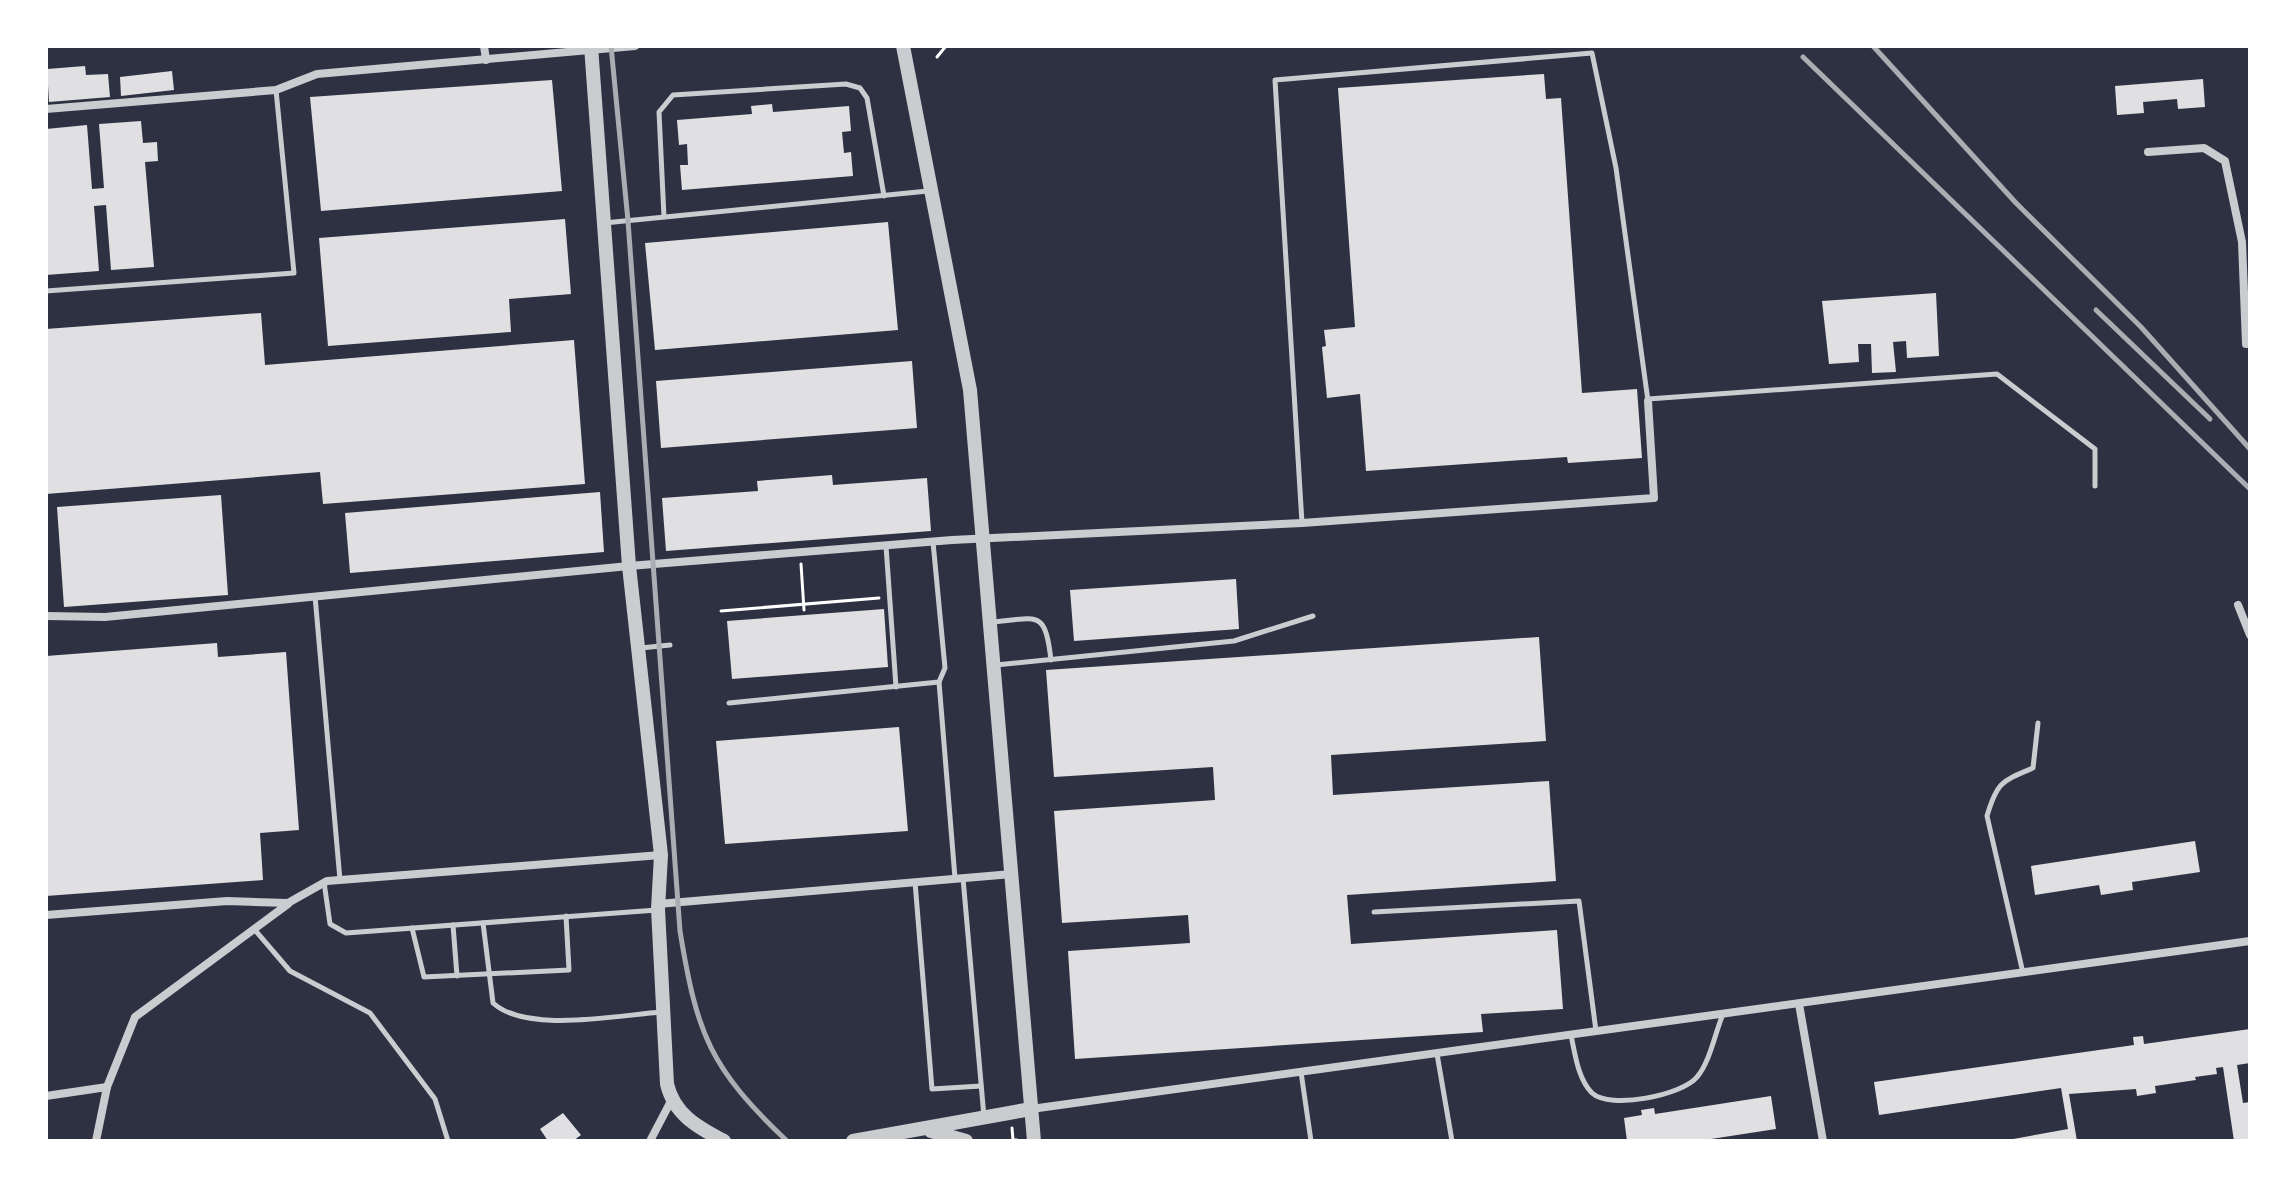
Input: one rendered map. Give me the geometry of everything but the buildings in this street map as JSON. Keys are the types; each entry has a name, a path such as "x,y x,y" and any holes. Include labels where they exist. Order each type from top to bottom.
{"street":[{"path":"484,46 486,60"},
{"path":"46,109 276,90 317,74 486,60 592,47 635,46"},
{"path":"903,46 970,390 1034,1141"},
{"path":"592,47 629,566 661,855 658,907 667,1084 671,1101 685,1117 724,1141"},
{"path":"2148,152 2204,148 2225,161 2246,242 2248,343"},
{"path":"46,616 105,617 629,566 985,538 1302,523 1654,498 1648,400"},
{"path":"2238,605 2250,635"},
{"path":"96,1141 107,1087 135,1017 288,903 324,882 661,855"},
{"path":"658,907 1012,874"},
{"path":"46,915 227,901 288,903"},
{"path":"853,1141 1031,1109 2250,941"},
{"path":"1799,1004 1823,1141"},
{"path":"46,1096 107,1087"},
{"path":"650,1141 671,1101"},
{"path":"923,1129 966,1141"}],"lane":[{"path":"1302,523 1275,80 1592,53 1616,168 1648,400 1997,374 2095,449 2095,486"},
{"path":"664,217 659,112 673,95 846,84 860,88 867,98 884,196"},
{"path":"46,291 294,273 276,90"},
{"path":"604,223 933,190"},
{"path":"933,542 945,668 939,682 984,1118"},
{"path":"886,546 896,687"},
{"path":"315,596 340,880"},
{"path":"995,665 1234,641 1313,616"},
{"path":"992,622 1034,619 1043,622 1051,660"},
{"path":"640,648 670,645"},
{"path":"729,703 939,682"},
{"path":"2023,973 1987,816 1994,792 2001,781 2033,768 2038,723"},
{"path":"324,882 327,915 336,930 354,933 658,907"},
{"path":"915,882 932,1089 981,1086"},
{"path":"1374,912 1579,901 1596,1031"},
{"path":"412,928 424,977 569,970 566,916"},
{"path":"483,923 493,1003 502,1011 524,1019 663,1012"},
{"path":"453,925 457,976"},
{"path":"254,929 290,971 370,1013 435,1099 448,1141"},
{"path":"1571,1035 1578,1069 1593,1094 1609,1100 1662,1095 1686,1088 1700,1075 1723,1014"},
{"path":"1437,1054 1452,1141"},
{"path":"1301,1072 1311,1141"}],"path":[{"path":"937,57 946,46"},
{"path":"800,553 804,610"},
{"path":"721,611 883,598"}],"railway":[{"path":"611,46 628,221 680,931 693,997 711,1048 740,1092 787,1141"},
{"path":"1873,46 2016,203 2141,327 2250,449"},
{"path":"1803,57 2250,489"},
{"path":"2096,310 2210,419"}]}
